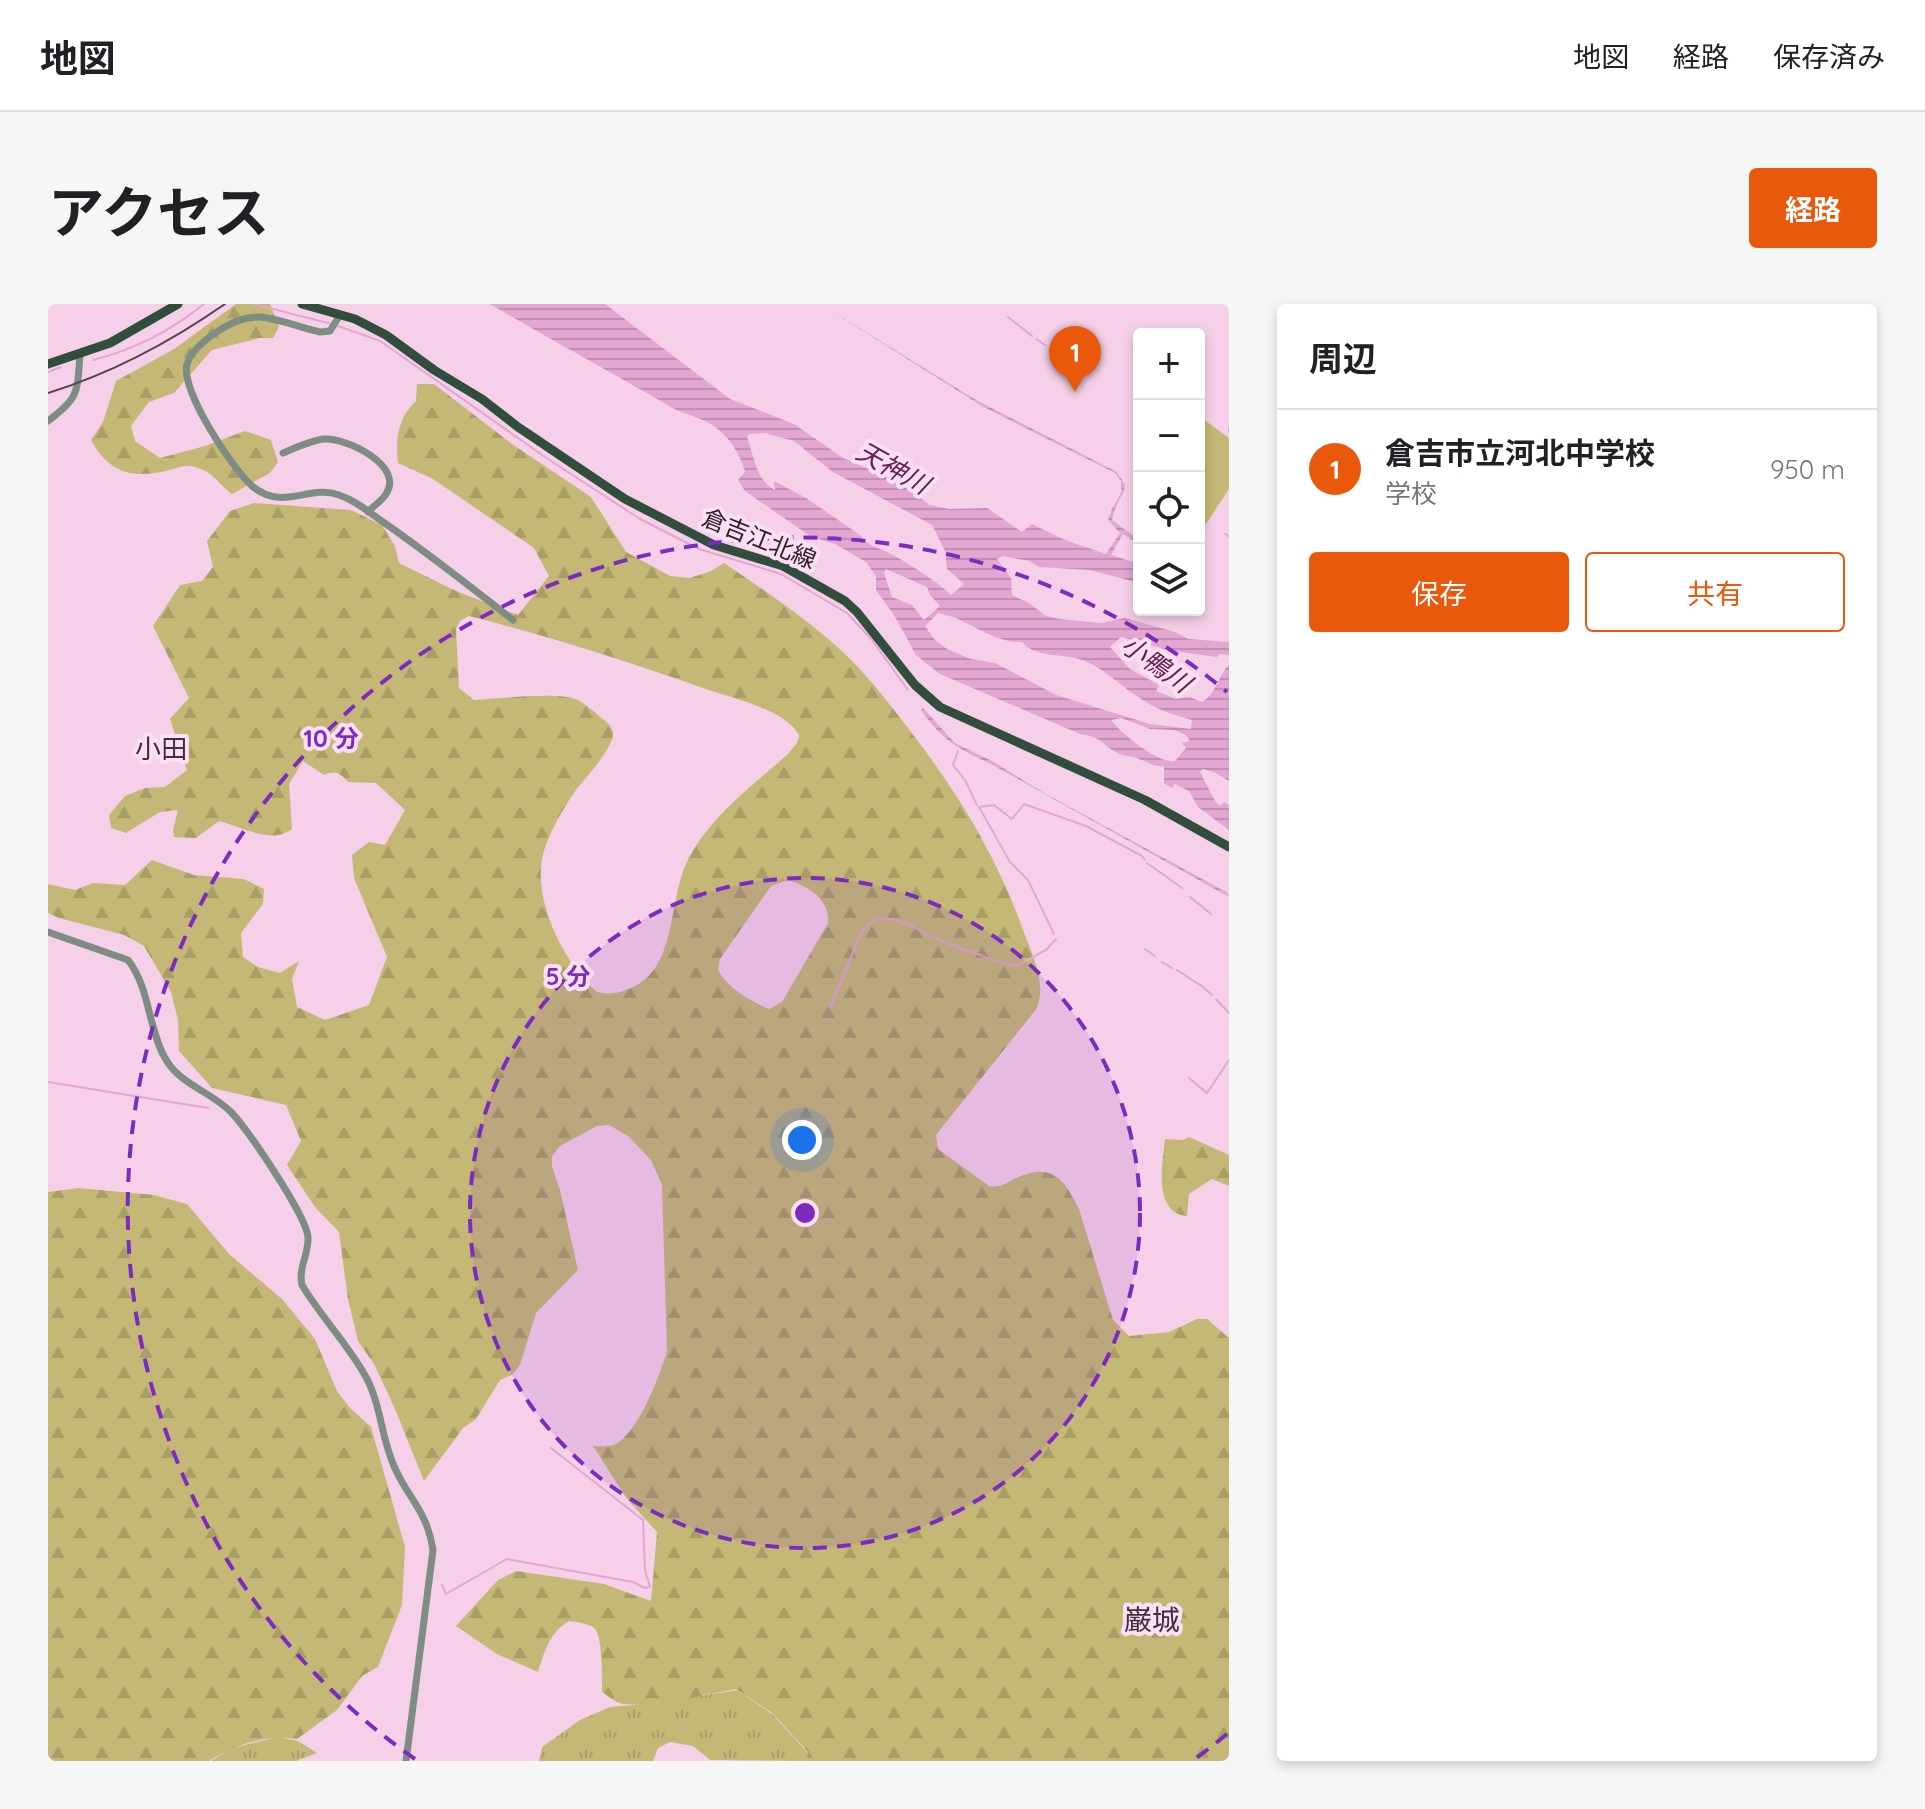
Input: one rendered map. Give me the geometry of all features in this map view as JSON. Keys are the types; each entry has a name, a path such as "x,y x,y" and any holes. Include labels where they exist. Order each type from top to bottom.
{"main road":[{"path":"48,364 128,334 178,304"},
{"name":"倉吉江北線","path":"302,304 370,326 386,335 625,499 714,545 783,566 845,601 915,685 940,707 1145,800 1229,847"}],"street":[{"path":"340,315 330,331 320,332 261,317 240,320 196,348 186,367 187,381 224,454 265,496 289,499 337,493 358,504 427,552 513,620"},
{"path":"48,421 73,399 77,390 80,354"},
{"path":"283,453 322,439 344,441 372,456 387,472 389,482 388,493 368,512"},
{"path":"48,932 128,960 142,989 165,1059 185,1080 230,1111 305,1225 308,1248 299,1274 302,1285 366,1377 394,1468 420,1508 430,1531 433,1550 406,1761"}],"green space":[{"path":"236,304 270,304 279,327 273,338 260,338 212,350 174,393 149,402 131,426 135,441 160,458 245,431 271,440 278,462 270,473 232,494 210,474 191,466 142,474 113,466 91,440 103,422 116,381 174,349"},
{"path":"417,384 434,384 512,444 591,497 626,552 670,576 690,578 724,563 801,617 845,654 878,690 926,751 973,823 1000,873 1030,946 1039,977 1040,998 1037,1008 936,1135 938,1149 989,1186 1002,1185 1037,1172 1054,1175 1061,1181 1079,1209 1113,1320 1129,1336 1169,1332 1197,1319 1207,1319 1229,1338 1229,1761 806,1761 808,1752 772,1713 736,1689 651,1704 623,1704 612,1699 602,1692 599,1639 594,1628 588,1625 569,1621 562,1626 549,1643 538,1672 497,1654 456,1626 498,1580 516,1571 604,1584 651,1601 657,1532 627,1499 593,1446 613,1445 631,1430 646,1404 667,1351 662,1185 651,1160 628,1136 609,1125 597,1126 560,1146 552,1156 552,1167 578,1270 536,1313 520,1365 512,1375 500,1380 476,1419 463,1428 424,1481 374,1364 358,1341 348,1299 339,1232 315,1207 287,1165 301,1141 286,1105 212,1088 179,1051 178,1020 171,992 144,946 124,935 48,913 48,884 75,890 93,883 125,885 152,860 194,875 244,879 264,889 263,904 241,933 243,957 258,967 280,973 299,961 292,979 297,1007 325,1020 369,1005 387,957 354,878 352,855 369,842 385,845 405,810 376,783 348,782 335,773 324,775 303,761 289,784 292,829 275,835 257,833 219,821 196,838 174,837 178,810 160,812 126,833 111,828 109,815 125,796 145,788 165,787 187,770 170,719 189,698 153,626 180,585 202,581 213,567 207,541 230,511 254,503 351,510 382,525 395,546 399,563 456,591 518,615 549,576 534,548 433,479 398,463 399,429 405,414 416,401","holes":["469,616 585,649 754,705 781,718 799,735 788,754 734,801 699,841 683,872 665,947 658,963 648,977 633,987 620,992 597,992 585,980 554,930 542,891 543,855 552,830 571,797 609,747 612,730 586,705 569,697 474,700 459,688 456,629 460,621","788,880 817,895 826,907 828,923 782,1002 769,1009 732,987 718,969 720,959 771,886"]},
{"path":"1205,420 1229,438 1229,489 1205,525"},
{"path":"1189,1137 1229,1155 1229,1186 1212,1179 1189,1194 1187,1216 1176,1213 1169,1206 1164,1196 1162,1172 1165,1139 1183,1140"},
{"path":"79,1188 154,1195 187,1204 229,1254 282,1299 315,1339 337,1391 371,1427 405,1547 402,1605 378,1667 362,1676 337,1710 297,1739 274,1738 251,1742 209,1761 48,1761 48,1192"},
{"path":"737,1690 772,1714 808,1753 806,1761 710,1760 693,1746 670,1742 658,1748 653,1761 539,1761 542,1747 580,1720 610,1707 659,1703"},
{"path":"278,1737 298,1741 317,1753 296,1761 211,1761 232,1748"}],"shaded area":[{"path":"490,304 605,304 730,399 794,424 843,458 907,486 929,505 949,509 987,508 1022,532 1032,524 1065,540 1106,554 1120,533 1108,520 1113,506 1116,506 1112,520 1133,536 1133,540 1123,534 1111,555 1133,562 1133,581 1090,570 1039,567 1029,561 1002,556 997,559 1011,578 1012,595 1046,616 1101,623 1125,618 1175,632 1188,639 1229,642 1229,655 1219,654 1217,657 1172,651 1121,637 1110,647 1130,669 1159,685 1156,691 1176,699 1190,697 1202,702 1207,699 1229,665 1229,781 1214,772 1203,769 1200,772 1215,801 1220,806 1224,802 1229,805 1229,830 1198,807 1189,791 1175,784 1172,788 1164,783 1164,766 1122,755 1094,737 1080,734 940,674 916,655 876,590 876,576 866,562 835,544 810,536 745,491 738,480 745,472 730,441 705,421 671,407","holes":["765,433 794,441 833,472 932,525 945,551 947,569 964,584 951,595 916,569 867,542 806,498 774,481 775,490 769,486 756,467 747,437 749,434","886,569 927,587 940,606 924,620 912,605 892,597 884,573","938,613 956,618 997,638 1022,642 1043,654 1085,661 1147,703 1192,720 1191,729 1150,724 1056,695 995,663 971,659 947,649 934,639 925,626","1121,718 1150,729 1174,730 1186,735 1190,741 1182,743 1186,748 1175,761 1168,761 1141,747 1111,720"]},
{"path":"820,304 976,400 1117,472 1125,485 1124,491 1115,473 982,406"},
{"path":"923,708 955,743 1228,893 1229,897 960,748 936,729 921,710"}],"waterway":[{"path":"93,360 152,338 204,304"},
{"path":"253,304 332,324"},
{"path":"1008,317 1032,336"},
{"path":"338,326 380,341 548,459 640,519 699,549 781,574 847,613 872,640 908,690"},
{"path":"1036,339 1045,345"},
{"path":"48,372 61,367"},
{"path":"1114,508 1124,489"},
{"path":"1225,534 1229,536"},
{"path":"958,751 953,765 965,780 977,805"},
{"path":"1054,934 1028,880 1010,862 979,807 994,805 1012,819 1024,804 1086,826 1145,860"},
{"path":"1147,863 1182,888"},
{"path":"1190,897 1211,914"},
{"path":"830,1008 861,933 878,920 899,921 981,955"},
{"path":"983,957 1016,966 1046,950 1056,939"},
{"path":"1145,949 1155,956"},
{"path":"1162,962 1172,968"},
{"path":"1177,970 1212,995"},
{"path":"1216,999 1229,1013"},
{"path":"1189,1078 1207,1093 1229,1060"},
{"path":"48,1082 208,1108"},
{"path":"442,1585 446,1594 507,1559 650,1587 645,1570 643,1520 551,1448"}],"railway":[{"path":"48,393 140,356 225,304"}],"place":[{"name":"倉吉市立河北中学校","path":"1075,392"}],"district":[{"name":"小田","path":"161,749"},
{"name":"巌城","path":"1152,1620"}],"water label":[{"name":"天神川","path":"893,468"},
{"name":"小鴨川","path":"1156,664"}]}
